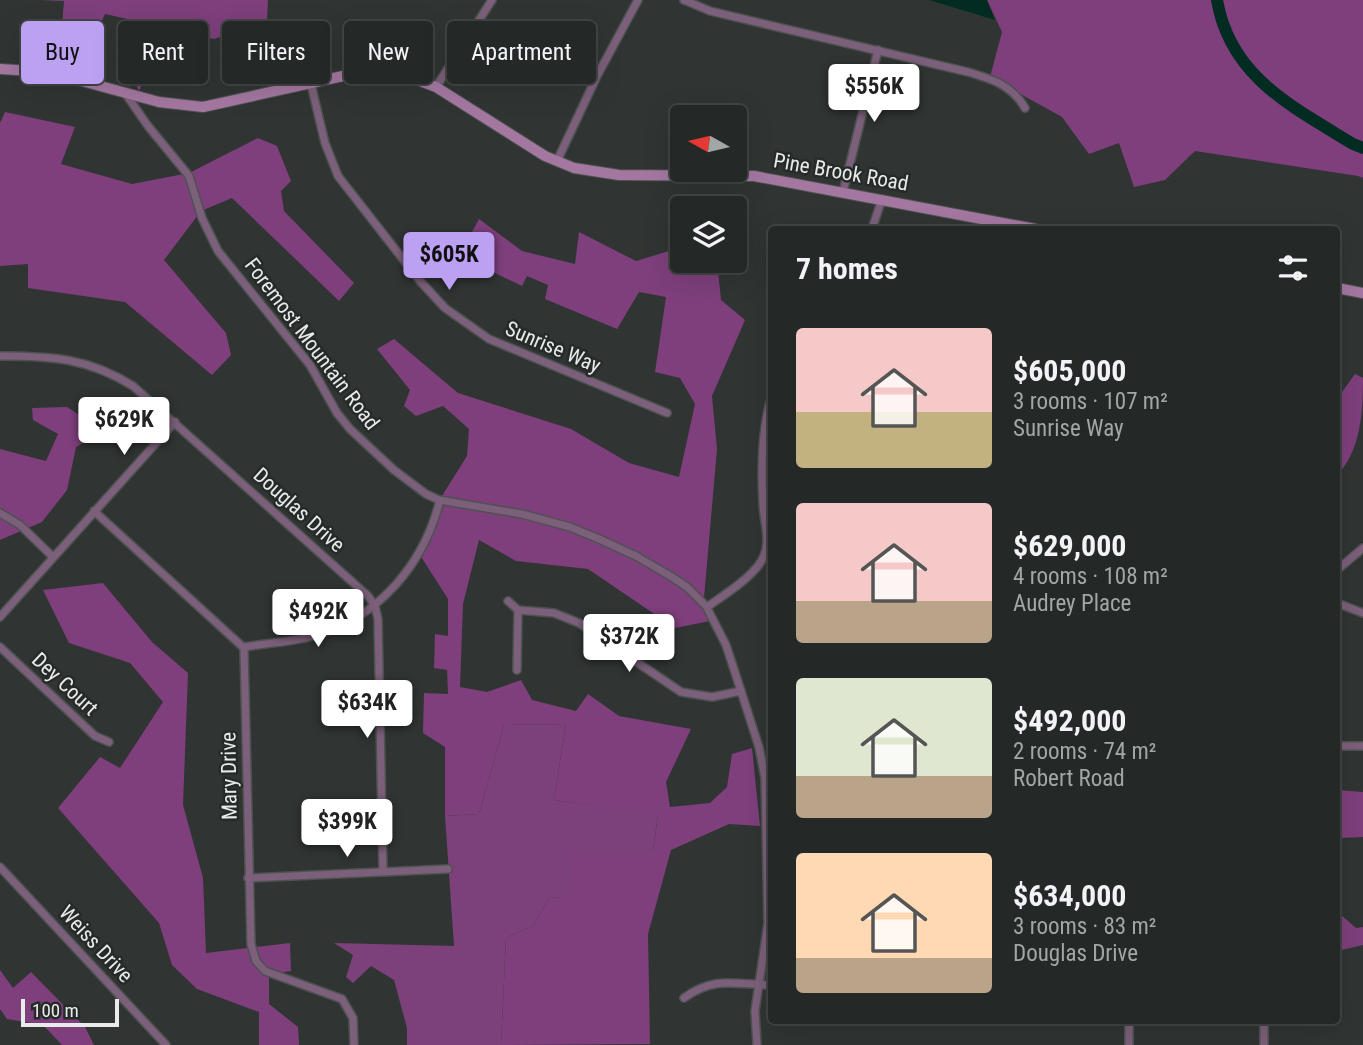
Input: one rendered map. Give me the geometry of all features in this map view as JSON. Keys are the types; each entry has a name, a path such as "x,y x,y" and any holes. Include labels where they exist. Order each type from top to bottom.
{"street":[{"path":"557,161 597,76 638,0"},
{"path":"684,0 710,11 996,80 1018,96 1026,108"},
{"path":"436,88 489,1"},
{"path":"844,192 878,50"},
{"name":"Pine Brook Road","path":"0,69 49,72 176,106 204,107 311,84"},
{"name":"Pine Brook Road","path":"330,79 352,74 388,71 406,74 436,88 500,129 574,168 606,174 732,174 844,192 1020,226"},
{"name":"Sunrise Way","path":"311,84 325,143 338,176 420,281 445,307 489,339 667,413"},
{"name":"Foremost Mountain Road","path":"124,92 189,176 205,227 218,251 310,365 350,429 394,471 426,494 440,500 522,514 600,539 672,577 708,607 726,645 762,760 768,815"},
{"path":"873,226 882,199"},
{"path":"1340,288 1363,292"},
{"name":"Douglas Drive","path":"0,356 57,357 90,365 133,386 368,596 375,606"},
{"path":"768,417 763,505 768,532"},
{"path":"0,617 175,422"},
{"path":"94,512 244,647 316,635 363,615 375,606 416,559 432,528 440,500"},
{"path":"0,513 20,525 53,557"},
{"path":"708,607 752,573 768,548"},
{"path":"1340,567 1363,548"},
{"path":"508,601 518,610 554,613 579,623 681,692 712,697 741,691"},
{"path":"1340,604 1363,613"},
{"path":"375,606 379,619 383,871"},
{"path":"517,670 518,610"},
{"name":"Mary Drive","path":"244,647 251,944 256,961 265,971 342,999 353,1018 354,1045"},
{"name":"Dey Court","path":"0,648 95,736 109,742"},
{"path":"1340,746 1363,746"},
{"name":"Weiss Drive","path":"0,867 166,1045"},
{"path":"248,878 448,869"},
{"name":"Foremost Mountain Road","path":"757,1045 755,1020 768,923"},
{"path":"684,998 707,984 730,982 768,985"},
{"path":"1129,1024 1129,1045"},
{"path":"1264,1024 1264,1045"}],"shaded area":[{"path":"40,0 268,0 267,21 222,21 222,36 214,39 208,38 208,21 136,21 105,14 102,21 62,21 64,1"},
{"path":"929,0 987,0 995,20"},
{"path":"987,0 1363,0 1363,178 1195,151 1165,180 1134,187 1119,143 1089,154 1062,117 990,77 1002,32"},
{"path":"5,112 75,127 61,164 132,184 189,173 258,138 277,146 291,181 281,191 284,211 354,283 339,301 232,198 201,211 164,260 226,333 231,355 212,375 125,302 28,288 28,264 0,266 0,123"},
{"path":"479,219 522,251 575,264 579,232 636,261 670,251 670,273 718,273 721,300 745,320 712,396 717,449 704,598 715,620 675,628 588,569 516,561 479,540 463,604 460,687 487,692 521,680 532,700 576,711 588,694 619,716 691,729 666,782 670,807 710,803 727,787 732,754 752,748 760,826 729,824 671,850 648,934 650,1044 501,1045 506,938 533,926 549,898 575,896 567,853 653,851 658,815 554,800 566,724 504,725 479,814 445,816 445,747 423,733 424,693 448,694 447,670 434,668 435,634 448,636 448,599 418,552 440,499 467,456 469,429 443,406 416,416 404,406 410,390 377,349 394,339 458,393 571,429 629,463 679,477 695,404 680,378 655,372 666,297 639,292 617,329 545,299 548,285 527,276 522,286 459,256"},
{"path":"1355,374 1363,378 1359,430 1351,454 1340,471 1340,395"},
{"path":"67,407 104,431 76,447 67,490 42,522 0,540 0,449 46,461 58,434 33,420 32,408"},
{"path":"103,583 152,642 188,673 183,805 203,878 206,953 290,943 291,971 269,974 269,1004 298,1027 299,1045 259,1045 259,1012 197,989 172,965 159,923 58,808 100,757 120,768 163,702 130,663 69,643 43,590"},
{"path":"566,724 554,800 658,814 653,851 575,897 549,898 533,926 506,938 501,1045 407,1045 407,1028 394,980 371,966 353,983 346,977 353,955 334,943 454,946 445,816 479,814 504,725"},
{"path":"1340,790 1363,792 1363,837 1340,838"},
{"path":"1340,838 1341,915 1356,928 1363,927 1363,945 1340,950"},
{"path":"0,970 13,988 31,972 85,1027 94,1045 62,1045 43,1025 7,1019 0,1009"}],"waterway":[{"path":"1217,0 1224,27 1235,50 1250,70 1267,87 1308,117 1363,148"}]}
